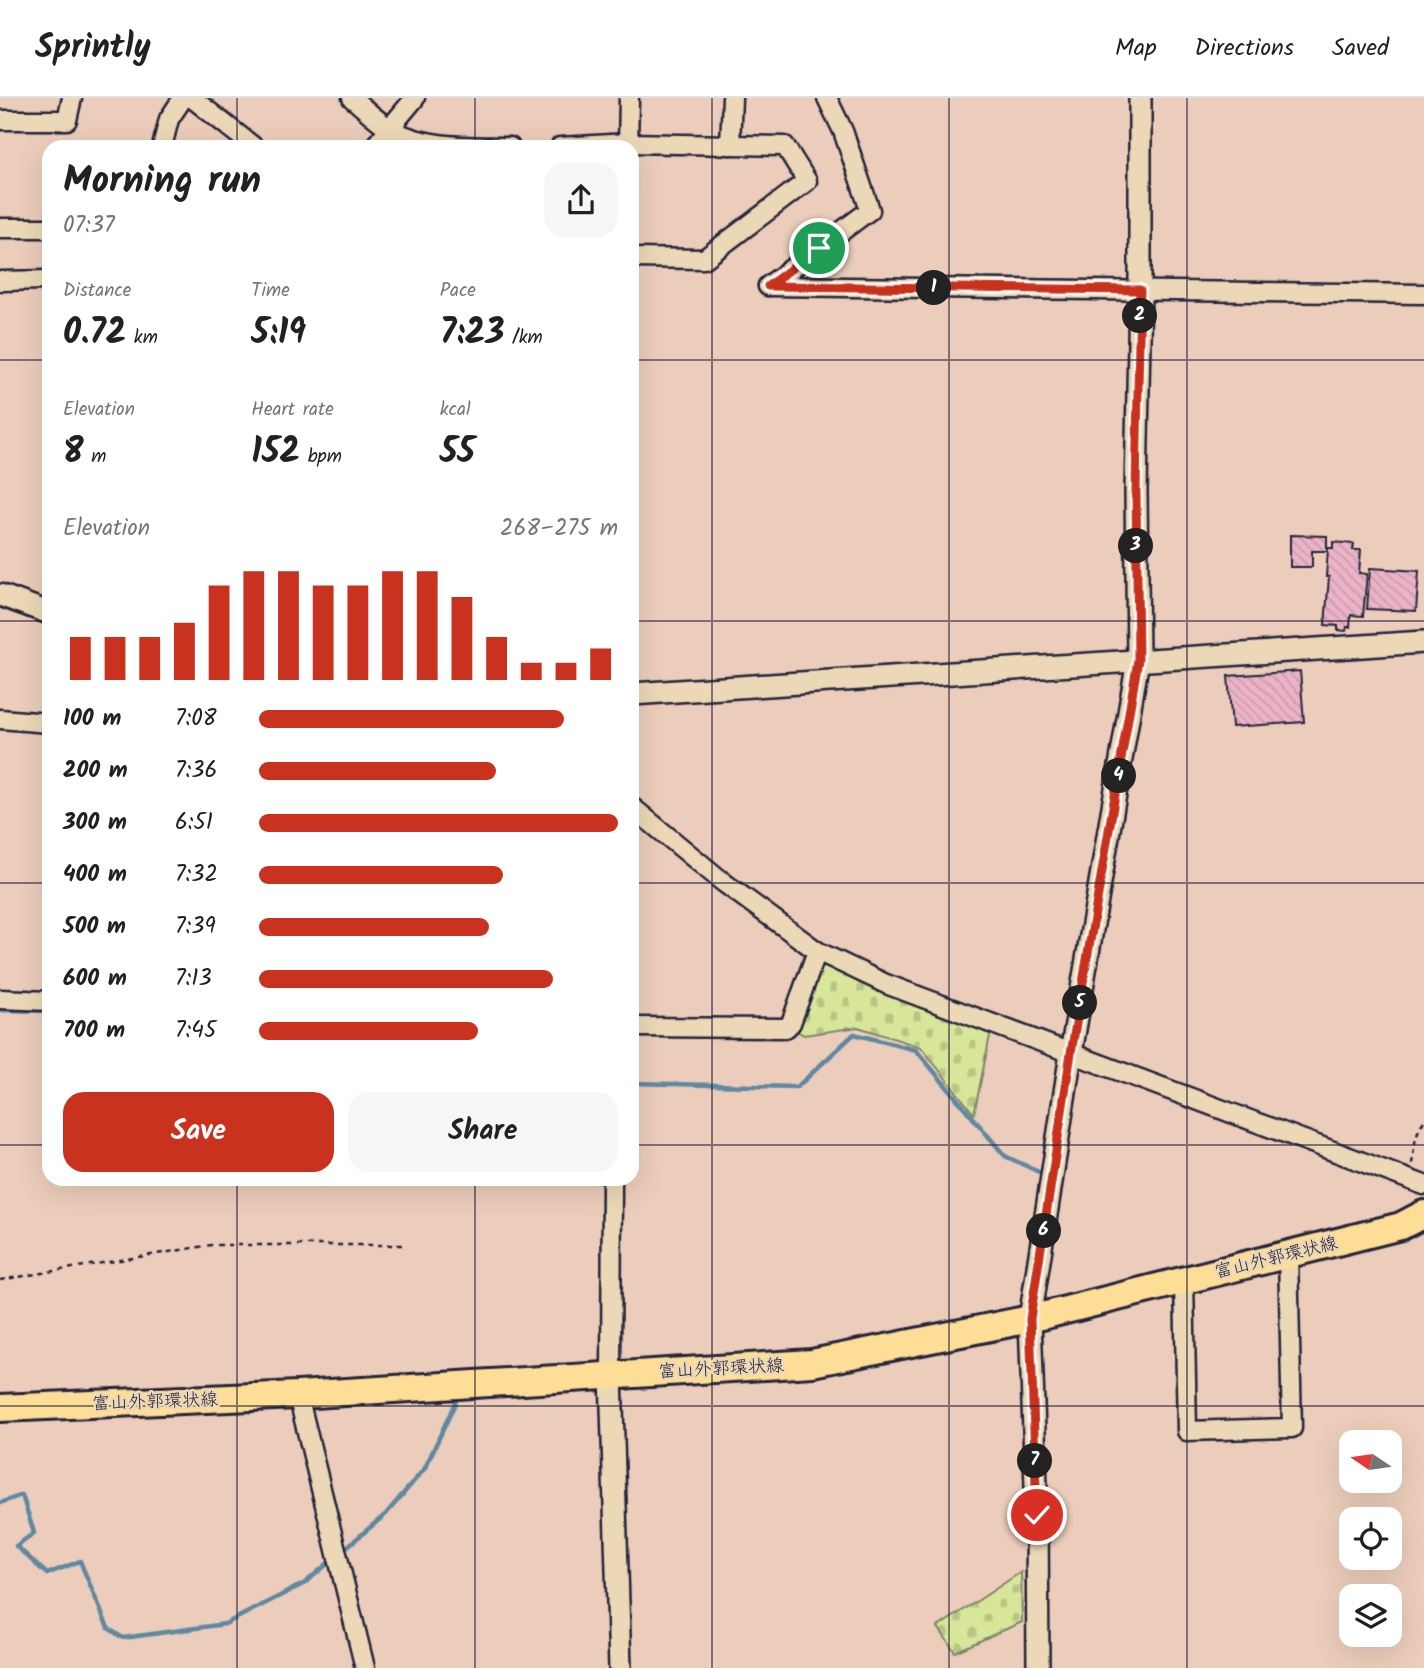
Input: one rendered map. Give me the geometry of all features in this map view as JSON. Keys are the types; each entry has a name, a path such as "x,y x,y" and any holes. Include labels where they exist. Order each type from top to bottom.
{"main road":[{"name":"富山外郭環状線","path":"0,1408 298,1395 812,1363 1030,1319 1401,1226 1424,1214"}],"street":[{"path":"0,120 67,120 72,98"},
{"path":"164,140 169,119 183,98"},
{"path":"191,98 244,140"},
{"path":"352,98 390,129 419,140"},
{"path":"380,140 415,98"},
{"path":"628,140 629,98"},
{"path":"730,145 732,98"},
{"path":"827,98 843,131 870,210 768,286 1424,294"},
{"path":"1038,1668 1037,1515 1030,1319 1071,1053 1138,660 1136,491 1140,98"},
{"path":"639,145 785,146 807,181 705,259 639,258"},
{"path":"0,228 42,229"},
{"path":"0,281 42,280"},
{"path":"0,596 42,611"},
{"path":"639,694 1424,642"},
{"path":"0,719 42,722"},
{"path":"639,813 723,882 817,951 886,985 1417,1183"},
{"path":"639,1027 786,1028 792,1023 817,951"},
{"path":"0,999 42,1001"},
{"path":"612,1186 611,1374 620,1668"},
{"path":"1184,1280 1187,1432 1292,1428 1288,1254"},
{"path":"298,1395 365,1668"}],"path":[{"path":"1417,1183 1415,1141 1424,1121"},
{"path":"0,1279 211,1245 402,1245"}],"green space":[{"path":"826,965 863,984 991,1031 974,1114 921,1047 858,1027 804,1035 797,1031 815,970"},
{"path":"1021,1572 1022,1622 955,1652 938,1627"}],"building":[{"path":"1290,535 1327,536 1327,551 1312,551 1312,567 1290,567"},
{"path":"1333,542 1354,544 1353,550 1361,550 1359,573 1367,574 1363,616 1351,615 1350,627 1347,627 1346,631 1338,630 1338,626 1325,625 1329,577 1326,577 1328,548 1333,548"},
{"path":"1370,568 1419,571 1416,611 1367,609"},
{"path":"1300,671 1304,722 1232,727 1228,676"}],"waterway":[{"path":"0,1010 42,1011"},
{"path":"639,1083 797,1087 854,1034 916,1050 1005,1156 1039,1172"},
{"path":"342,1551 386,1514 425,1468 457,1399"},
{"path":"0,1503 22,1495 34,1533 16,1546 47,1574 80,1561 108,1628 123,1638 225,1624 305,1583 333,1559"}],"route":[{"path":"819,248 768,286 1140,290 1136,491 1138,660 1071,1053 1030,1319 1037,1515"}]}
